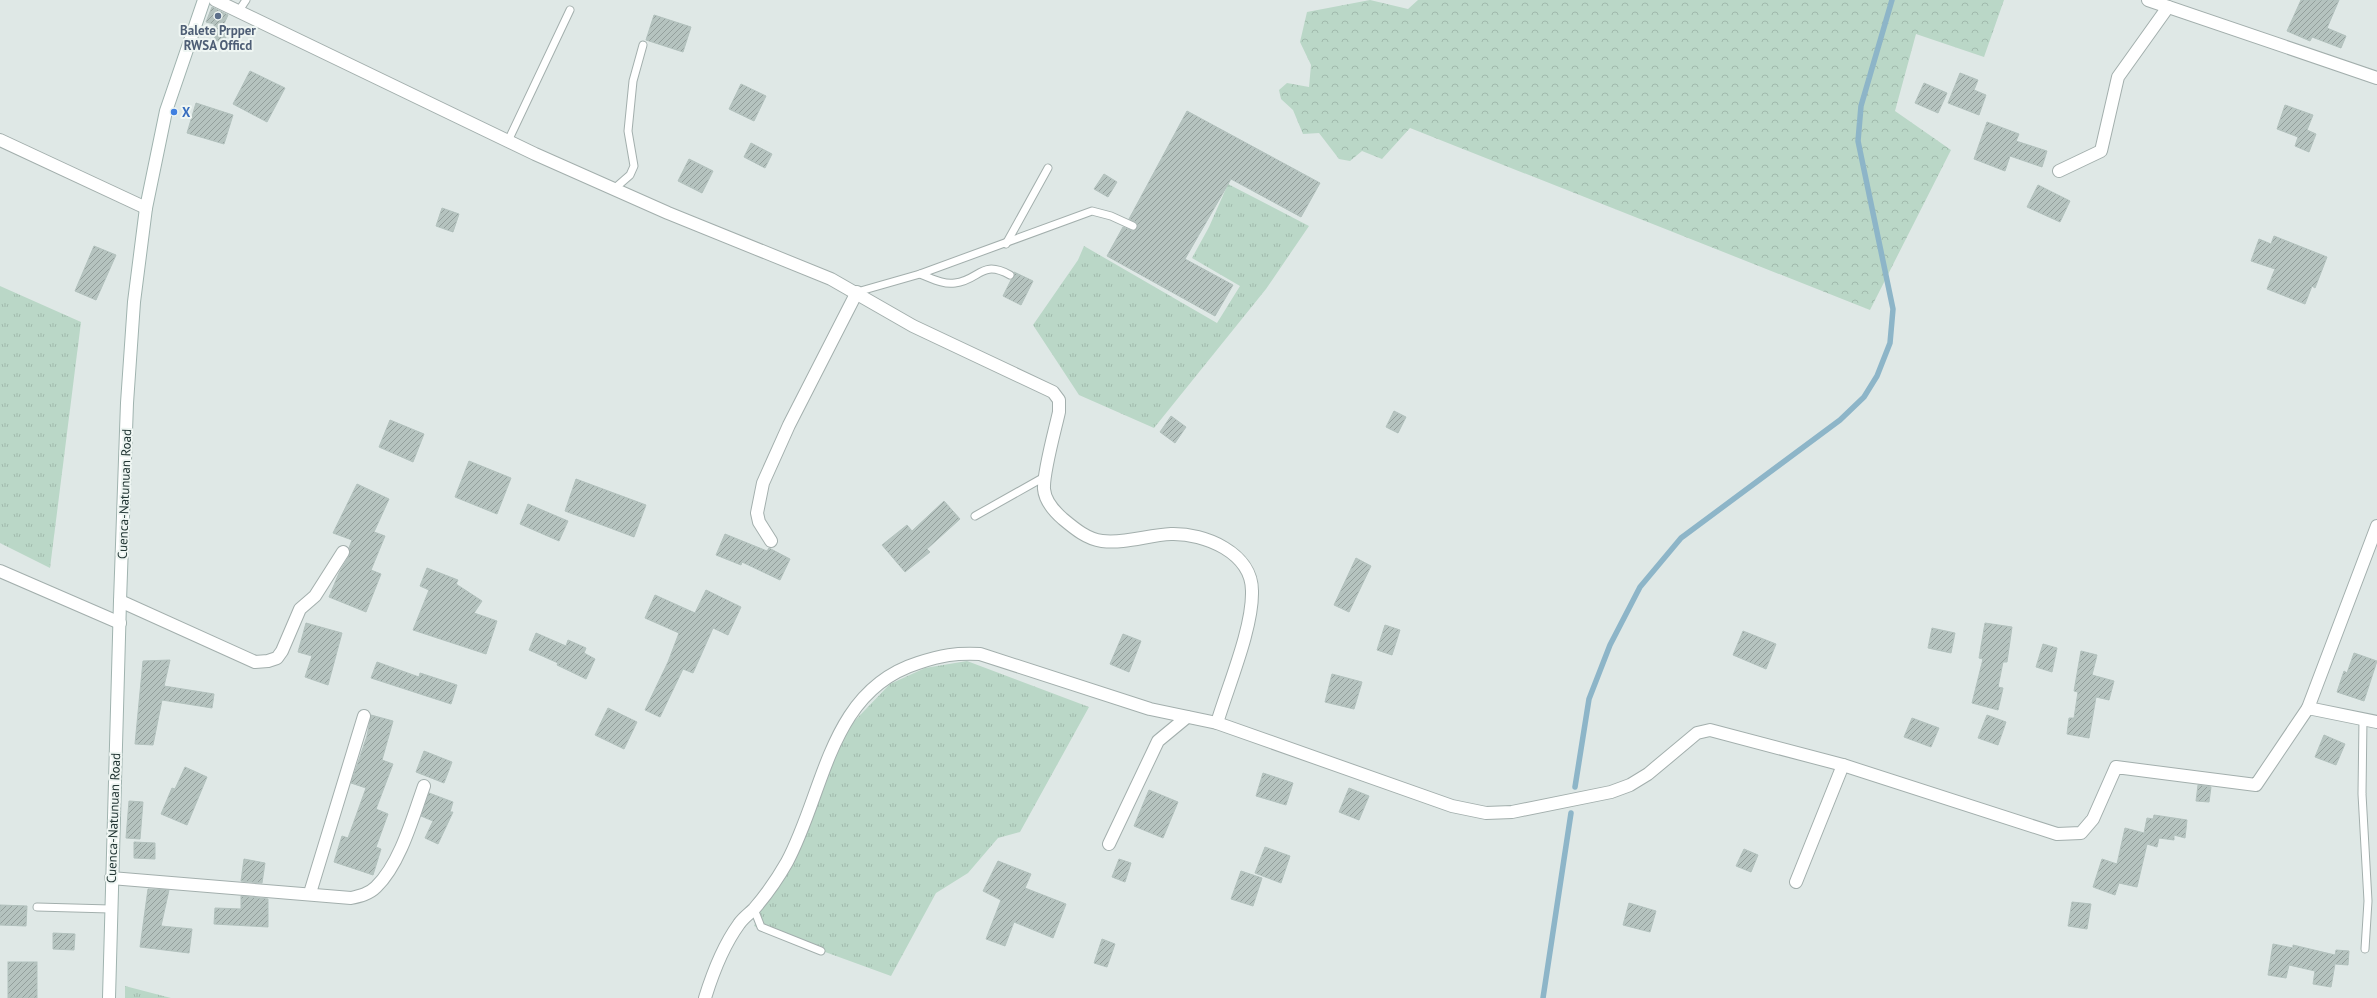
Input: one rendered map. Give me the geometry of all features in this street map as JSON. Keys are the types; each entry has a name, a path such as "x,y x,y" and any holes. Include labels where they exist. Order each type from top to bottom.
{"street":[{"name":"Cuenca-Natunuan Road","path":"108,998 127,403 134,302 146,208 166,111 204,0"},
{"path":"215,0 508,141 668,214 831,279 857,292 913,326 1053,392 1059,400 1059,412 1044,490 1054,511 1079,532 1102,541 1125,541 1173,534 1215,542 1236,556 1246,570 1252,590 1251,613 1217,723"},
{"path":"2059,171 2101,151 2118,77 2159,3 2377,78"},
{"path":"0,140 146,208"},
{"path":"771,541 759,522 757,512 763,483 789,425 857,292"},
{"path":"705,998 717,963 727,942 740,923 754,909 787,862 799,837 831,752 846,720 870,690 890,674 905,667 951,653 980,654 1150,709 1217,723 1452,806 1486,813 1512,812 1624,788 1648,774 1697,732 1710,730 1843,765 2057,834 2081,833 2093,819 2116,767 2256,784 2308,708 2377,526"},
{"path":"120,601 256,662 268,661 277,658 282,651 300,609 315,596 343,552"},
{"path":"0,571 120,623"},
{"path":"2308,708 2377,722"},
{"path":"310,893 364,716"},
{"path":"1109,844 1158,741 1187,717"},
{"path":"1796,882 1843,765"},
{"path":"111,878 310,893 351,898 364,895 376,888 385,876 403,842 424,786"}],"lane":[{"path":"238,12 246,0"},
{"path":"508,141 570,10"},
{"path":"614,189 630,175 634,166 628,131 633,81 643,45"},
{"path":"1006,244 1048,168"},
{"path":"857,292 920,274 1006,244 1092,211 1106,214 1132,226"},
{"path":"920,274 950,284 964,281 987,268 999,269 1010,275"},
{"path":"975,516 1046,476"},
{"path":"2363,719 2362,794 2368,901 2364,949"},
{"path":"37,907 110,909"},
{"path":"754,909 758,922 762,927 821,951"}],"green space":[{"path":"1370,0 1408,9 1418,0 2004,0 1984,57 1916,34 1895,111 1951,150 1870,310 1410,128 1382,159 1362,151 1350,161 1339,159 1319,133 1303,134 1293,110 1281,99 1279,90 1287,83 1309,87 1311,65 1300,42 1307,12"},
{"path":"1228,184 1309,226 1266,289 1154,428 1079,395 1033,325 1078,260 1084,246 1217,323 1240,286 1192,258 1209,227"},
{"path":"0,286 81,322 50,568 0,543"},
{"path":"967,661 1089,707 1020,832 998,838 968,873 936,893 891,976 754,926 839,737 890,684 925,668"},
{"path":"125,986 171,998 125,998"}],"building":[{"path":"2301,0 2339,0 2327,28 2346,36 2341,48 2312,37 2310,41 2287,31"},
{"name":"Balete Prpper RWSA Officd","path":"212,7 228,15 223,26 227,34 224,43 215,40 214,24 206,22"},
{"path":"654,15 691,27 683,52 646,40"},
{"path":"250,71 285,88 267,122 233,104"},
{"path":"1960,73 1978,80 1974,90 1986,95 1979,115 1948,103"},
{"path":"1924,83 1947,93 1938,113 1915,103"},
{"path":"741,84 766,96 754,121 729,109"},
{"path":"196,103 233,115 224,144 187,133"},
{"path":"2285,105 2313,115 2307,130 2316,134 2309,152 2295,146 2298,137 2277,129"},
{"path":"1187,111 1320,183 1301,217 1231,179 1185,259 1233,285 1215,316 1107,256 1123,227 1133,231 1137,228 1137,223 1129,219"},
{"path":"1987,122 2019,134 2016,141 2047,151 2042,167 2010,156 2005,171 1974,159"},
{"path":"751,143 772,154 765,168 744,157"},
{"path":"689,159 713,171 702,193 678,181"},
{"path":"1104,174 1117,182 1108,197 1094,189"},
{"path":"2038,185 2070,201 2060,222 2027,207"},
{"path":"442,208 459,214 453,232 436,226"},
{"path":"2274,236 2327,257 2315,288 2312,286 2305,304 2267,289 2275,269 2251,261 2259,239 2271,244"},
{"path":"94,246 116,255 96,300 75,291"},
{"path":"1014,272 1033,281 1021,305 1003,296 1014,277"},
{"path":"1394,411 1406,417 1398,433 1386,427"},
{"path":"1171,416 1186,427 1175,443 1160,432"},
{"path":"390,420 424,434 413,462 379,447"},
{"path":"469,461 511,478 497,514 455,497"},
{"path":"576,479 646,505 634,537 565,511"},
{"path":"357,484 389,499 374,532 385,536 371,570 381,574 366,612 329,597 339,573 349,556 349,548 352,540 333,533"},
{"path":"944,501 960,519 927,549 930,552 905,572 882,545 907,525 912,531"},
{"path":"528,504 568,521 559,541 520,524"},
{"path":"725,534 767,551 769,548 790,559 780,580 742,562 741,565 716,555"},
{"path":"1356,558 1371,566 1349,612 1334,605"},
{"path":"427,568 458,580 456,584 482,601 474,613 497,621 486,654 413,630 429,590 420,586"},
{"path":"706,590 741,607 728,635 713,628 693,673 683,669 660,717 645,710 668,662 679,633 645,618 655,595 695,613"},
{"path":"306,623 342,633 328,685 305,677 312,656 298,652"},
{"path":"1985,623 2012,627 2007,662 2003,662 1998,687 2003,688 1998,710 1972,703 1983,659 1979,658"},
{"path":"1385,625 1400,630 1392,655 1377,650"},
{"path":"1932,628 1955,633 1951,653 1928,648"},
{"path":"1743,631 1776,644 1766,669 1733,655"},
{"path":"536,633 566,646 568,640 586,648 584,653 595,659 586,679 557,665 558,663 529,650"},
{"path":"1123,634 1141,641 1129,672 1110,664"},
{"path":"2043,644 2057,648 2052,672 2036,667"},
{"path":"2081,651 2097,655 2092,675 2114,681 2109,700 2096,697 2089,738 2067,734 2069,718 2074,718 2078,692 2074,691"},
{"path":"2354,653 2377,661 2364,701 2337,692 2344,671 2347,673"},
{"path":"170,660 164,686 214,694 212,708 162,700 153,745 135,744 143,661"},
{"path":"377,662 419,677 420,673 457,685 451,704 371,678"},
{"path":"1332,674 1362,682 1354,709 1325,702"},
{"path":"608,708 637,722 624,749 595,735"},
{"path":"371,715 393,721 382,760 393,764 376,809 388,814 376,847 381,849 373,875 334,862 342,836 348,838 366,788 351,783 367,736"},
{"path":"1987,715 2006,722 1998,745 1978,738"},
{"path":"1912,718 1939,728 1931,747 1904,737"},
{"path":"2324,735 2345,744 2336,765 2315,757"},
{"path":"424,751 452,762 444,783 416,772"},
{"path":"185,767 207,777 187,825 161,814 172,788 175,789"},
{"path":"1263,773 1293,783 1286,805 1256,796"},
{"path":"2198,785 2211,787 2209,802 2196,801"},
{"path":"1349,788 1369,796 1359,820 1339,812"},
{"path":"1149,790 1178,802 1163,838 1134,826"},
{"path":"429,793 453,802 450,812 453,812 438,844 425,838 433,821 421,816"},
{"path":"129,801 143,802 140,839 126,838"},
{"path":"2154,815 2187,820 2185,838 2174,835 2174,840 2159,838 2157,847 2147,844 2137,887 2119,883 2115,895 2093,887 2102,859 2117,864 2125,828 2144,833 2147,818 2153,819"},
{"path":"134,842 155,843 155,859 134,858"},
{"path":"1265,847 1290,856 1281,883 1255,873"},
{"path":"1744,849 1758,855 1751,872 1736,866"},
{"path":"244,859 265,863 262,883 241,881"},
{"path":"1119,859 1131,863 1125,882 1112,877"},
{"path":"998,861 1031,874 1025,888 1066,904 1053,938 1014,922 1005,946 986,939 1001,900 983,891"},
{"path":"1241,871 1262,878 1253,906 1231,899"},
{"path":"148,889 169,890 161,926 192,929 189,953 140,947"},
{"path":"241,896 268,899 268,927 214,924 215,908 241,909"},
{"path":"2072,902 2091,904 2087,929 2068,926"},
{"path":"1629,903 1656,911 1650,932 1623,925"},
{"path":"0,905 27,906 26,926 0,925"},
{"path":"53,933 75,934 74,950 53,949"},
{"path":"1102,939 1115,944 1107,967 1094,963"},
{"path":"2273,944 2293,948 2293,945 2335,955 2336,950 2349,951 2348,965 2335,964 2331,987 2313,984 2315,971 2289,965 2286,978 2268,975"},
{"path":"8,962 37,962 37,998 8,998"}],"waterway":[{"path":"1575,787 1589,699 1610,645 1640,587 1681,538 1840,420 1864,397 1877,376 1890,343 1893,309 1858,141 1861,106 1892,0"},
{"path":"1543,998 1571,813"}],"place":[{"name":"Balete Prpper RWSA Officd","path":"218,16"},
{"name":"X","path":"174,112"}]}
